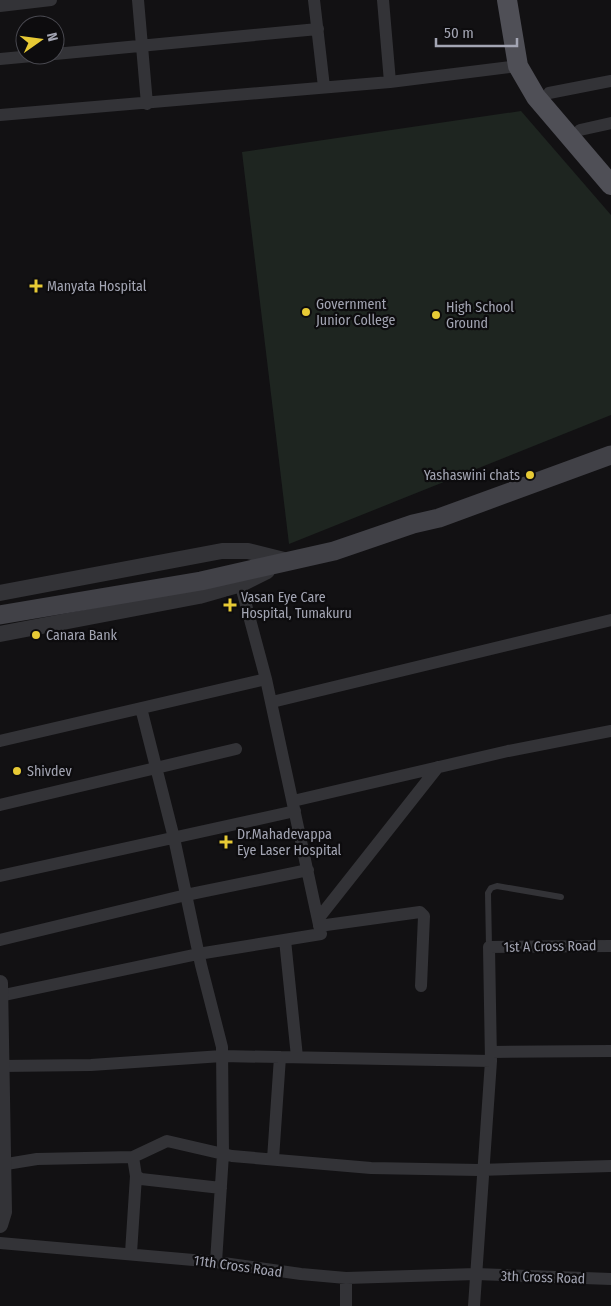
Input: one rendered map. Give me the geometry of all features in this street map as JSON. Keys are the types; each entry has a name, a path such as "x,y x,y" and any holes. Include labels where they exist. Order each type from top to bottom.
{"main road":[{"path":"507,0 518,66 536,97 611,185"},
{"path":"516,0 521,46 528,68 611,166"},
{"path":"0,616 239,578 288,561 334,551 413,524 439,518 611,455"}],"street":[{"path":"0,6 51,0"},
{"path":"138,0 148,104"},
{"path":"314,0 324,88"},
{"path":"383,0 390,82"},
{"path":"65,53 318,28"},
{"path":"0,59 15,58"},
{"path":"0,116 390,82 518,66"},
{"path":"549,93 611,81"},
{"path":"580,130 611,123"},
{"path":"0,593 222,551 248,552 288,561"},
{"path":"0,634 199,596 239,578 272,702 321,934 198,954 0,996"},
{"path":"272,702 611,620"},
{"path":"0,741 266,679"},
{"path":"141,708 174,838 198,954 222,1047 223,1154 216,1262"},
{"path":"0,876 174,838 438,767 611,731"},
{"path":"0,805 236,749"},
{"path":"318,923 438,767"},
{"path":"0,940 186,895 308,870"},
{"path":"318,923 420,912 424,916 421,986"},
{"path":"285,940 297,1057"},
{"name":"1st A Cross Road","path":"489,947 611,946"},
{"path":"474,1306 491,1057 489,947"},
{"path":"0,983 1,1165 4,1212 0,1225"},
{"path":"1,1066 90,1065 222,1056 491,1057 611,1051"},
{"path":"273,1159 280,1057"},
{"path":"1,1165 37,1159 133,1157 167,1141 223,1154 371,1168 484,1170 611,1166"},
{"path":"132,1253 136,1176 133,1157"},
{"path":"136,1176 141,1179 220,1188"},
{"name":"11th Cross Road","path":"0,1243 132,1253 346,1278 476,1274"},
{"name":"3th Cross Road","path":"476,1274 611,1279"},
{"path":"346,1278 346,1306"}],"lane":[{"path":"489,947 488,893 491,888 497,886 561,897"}],"shaded area":[{"name":"High School Ground","path":"521,111 611,215 611,415 289,544 242,152"}],"place":[{"name":"Manyata Hospital","path":"36,286"},
{"name":"Government Junior College","path":"306,312"},
{"name":"High School Ground","path":"436,315"},
{"name":"Yashaswini chats","path":"530,475"},
{"name":"Vasan Eye Care Hospital, Tumakuru","path":"230,605"},
{"name":"Canara Bank","path":"36,635"},
{"name":"Shivdev","path":"17,771"},
{"name":"Dr.Mahadevappa Eye Laser Hospital","path":"226,842"}]}
